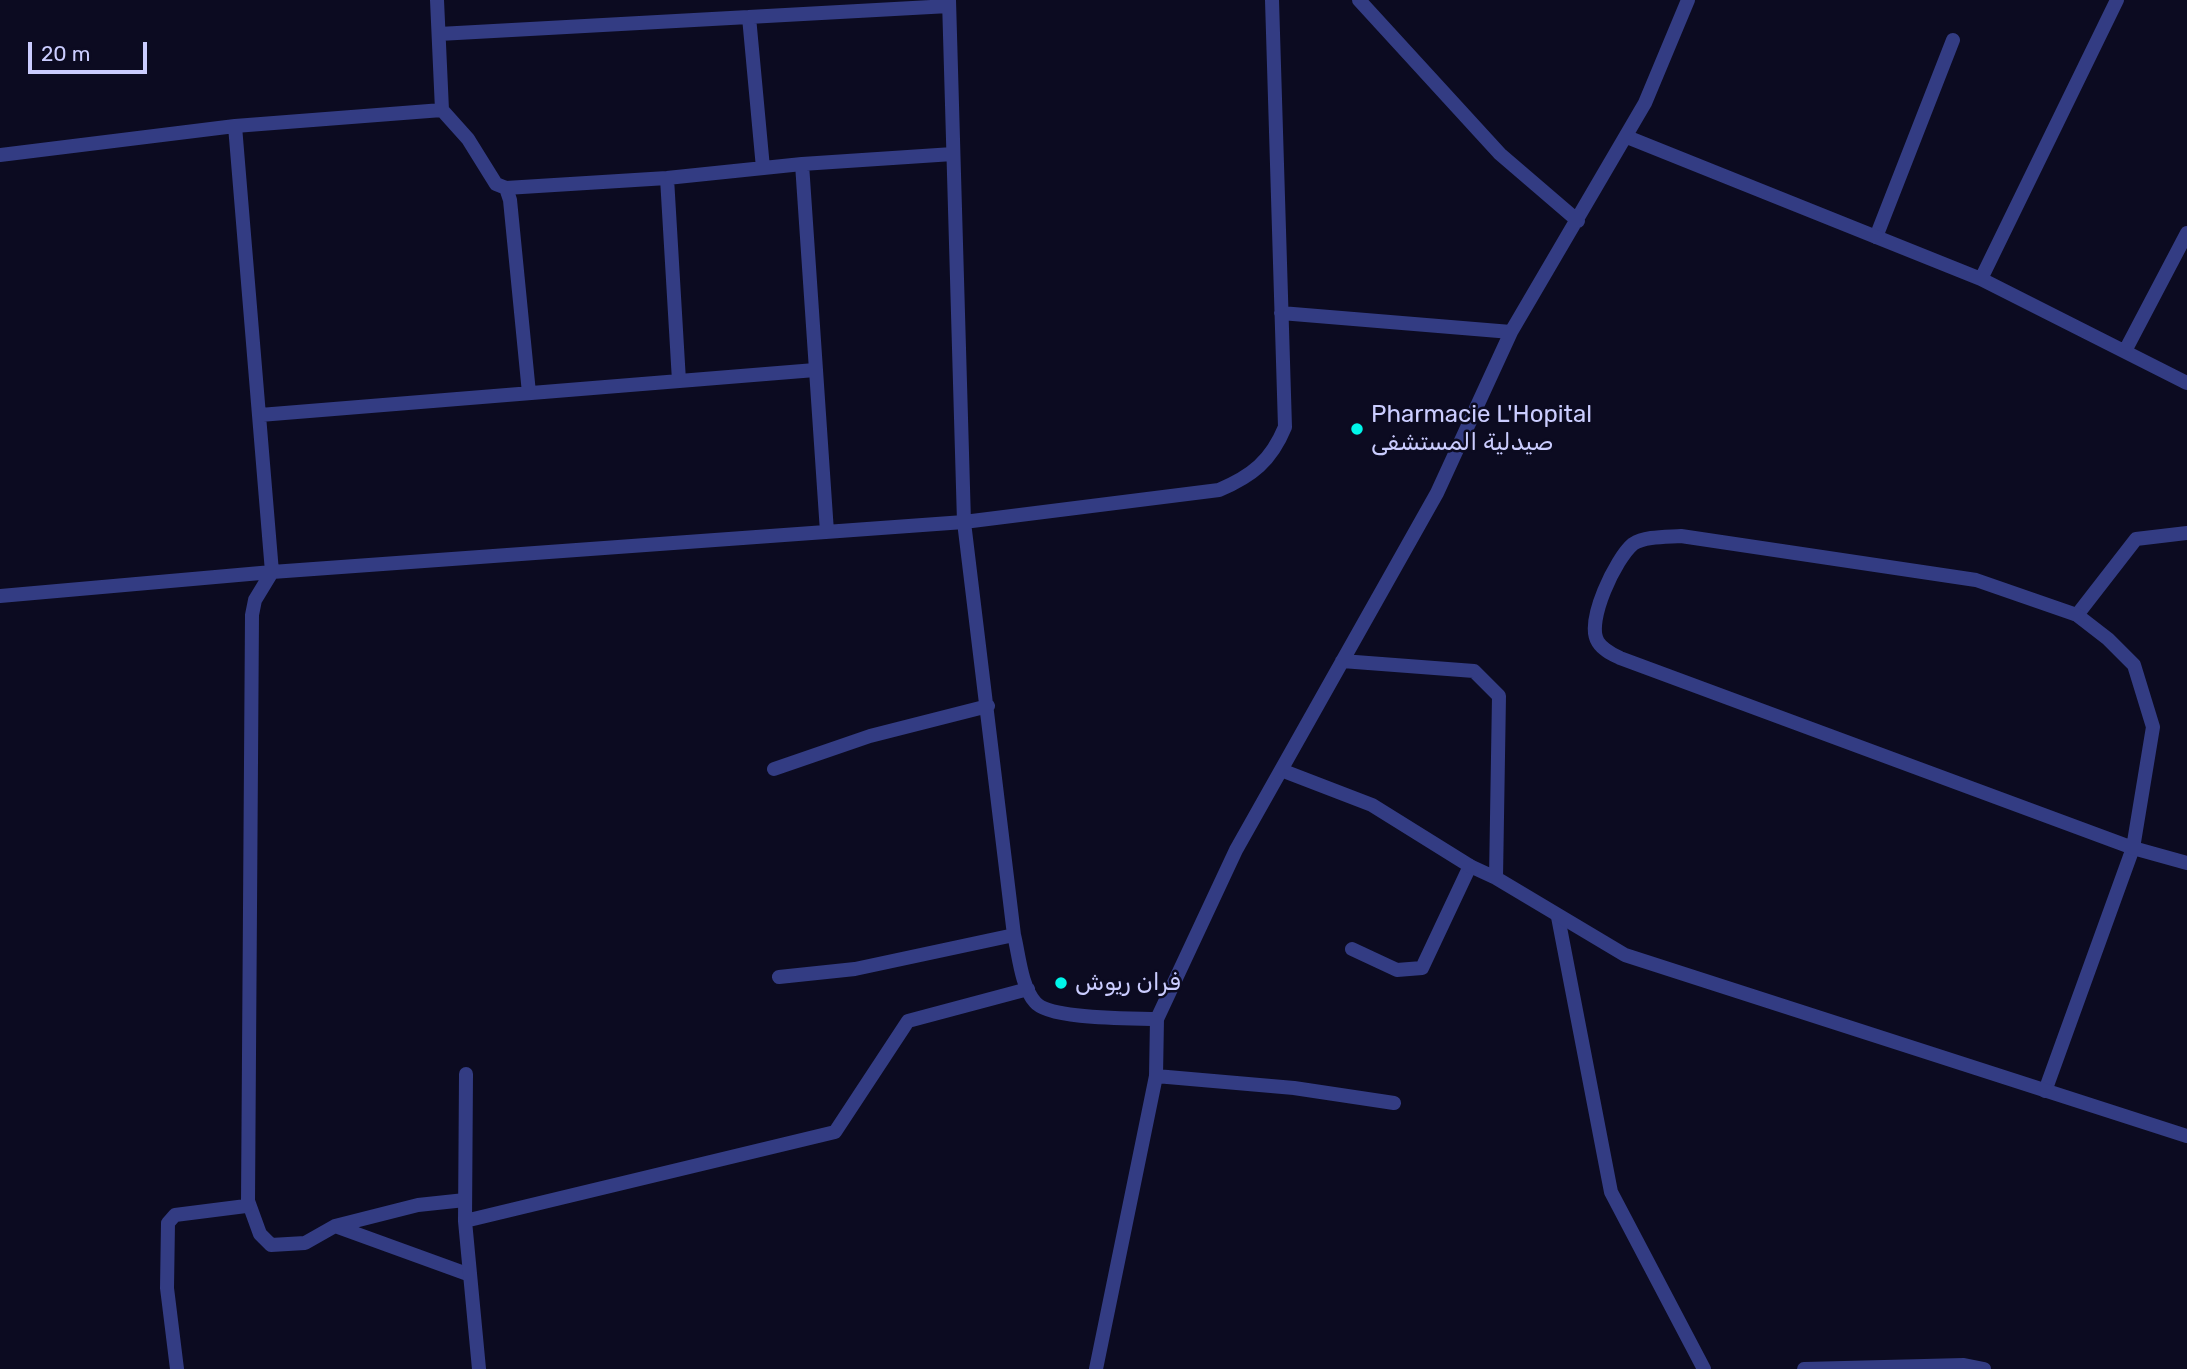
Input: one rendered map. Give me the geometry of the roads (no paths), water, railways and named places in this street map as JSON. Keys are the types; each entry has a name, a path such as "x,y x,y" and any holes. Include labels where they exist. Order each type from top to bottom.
{"street":[{"path":"437,0 442,110 468,139 496,184 506,188 667,178 763,167 954,154"},
{"path":"0,596 272,572 964,522 1219,490 1259,469 1275,451 1284,427 1272,0"},
{"path":"1359,0 1500,154 1578,221"},
{"path":"1098,1369 1156,1076 1157,1019 1236,850 1437,493 1511,332 1645,103 1688,0"},
{"path":"1981,279 2117,0"},
{"path":"439,34 949,3 964,522 1014,935 1028,989 1036,1004 1054,1012 1157,1019"},
{"path":"749,17 763,167"},
{"path":"1876,237 1953,40"},
{"path":"0,155 235,126 442,110"},
{"path":"235,126 272,572 255,600 253,615 248,1201 260,1234 271,1245 305,1243 335,1226 418,1205 465,1200"},
{"path":"1627,137 1981,279 2187,383"},
{"path":"802,164 827,532"},
{"path":"667,178 680,381"},
{"path":"506,188 510,200 529,393"},
{"path":"2125,351 2187,233"},
{"path":"1281,313 1511,332"},
{"path":"260,415 815,370"},
{"path":"2077,615 2136,540 2187,533"},
{"path":"2045,1091 2133,848 2153,727 2134,665 2108,639 2077,615 1976,580 1681,536 1636,542 1620,558 1610,574 1595,629 1596,640 1604,649 1620,658 2133,848 2187,863"},
{"path":"1342,661 1474,671 1499,696 1496,878"},
{"path":"774,769 870,736 988,706"},
{"path":"1281,770 1372,805 1470,866 1496,878 1625,955 2187,1136"},
{"path":"1352,949 1397,970 1422,968 1470,866"},
{"path":"1558,917 1611,1192 1704,1369"},
{"path":"779,978 855,969 1014,935"},
{"path":"465,1220 835,1132 908,1021 1028,989"},
{"path":"466,1074 465,1220 479,1369"},
{"path":"1156,1076 1294,1088 1394,1103"},
{"path":"177,1369 167,1288 167,1223 175,1215 242,1206 248,1201"},
{"path":"335,1226 470,1275"},
{"path":"1804,1369 1964,1365 1984,1369"}],"place":[{"name":"Pharmacie L'Hopital صيدلية المستشفى","path":"1357,429"},
{"name":"فران ريوش","path":"1061,983"}]}
